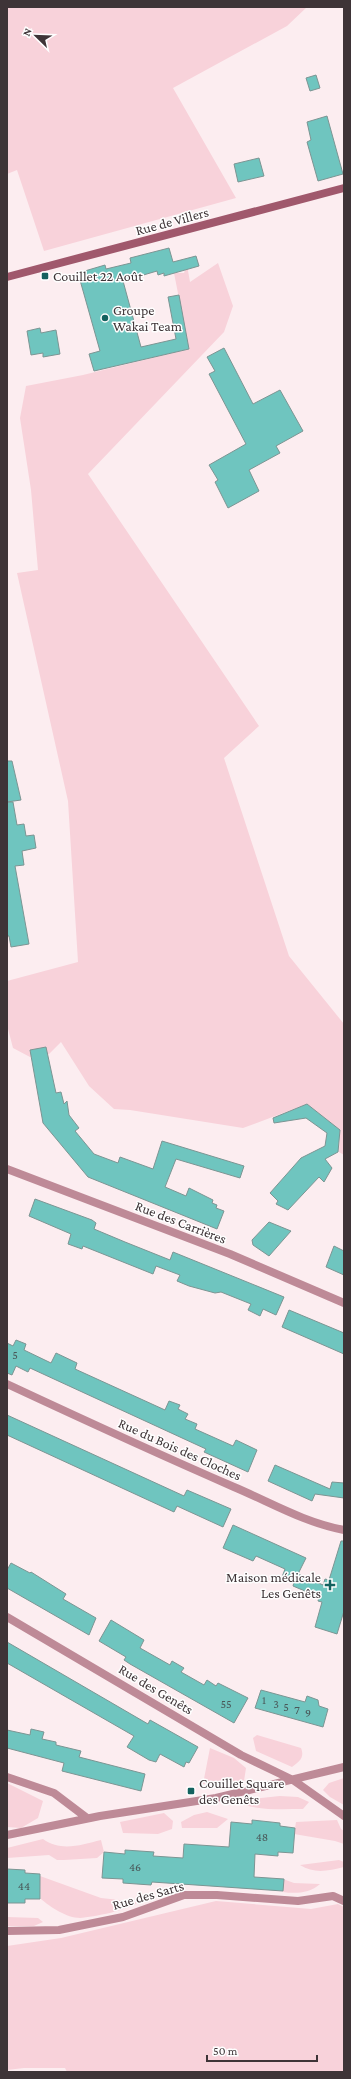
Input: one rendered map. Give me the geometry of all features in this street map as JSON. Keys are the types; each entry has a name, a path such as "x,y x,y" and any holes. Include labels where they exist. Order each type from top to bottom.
{"street":[{"name":"Rue de Villers","path":"7,277 344,188"},
{"name":"Rue des Carrières","path":"7,1169 230,1254 344,1303"},
{"name":"Rue du Bois des Cloches","path":"7,1384 294,1516 324,1526 344,1530"},
{"name":"Rue des Genêts","path":"7,1617 242,1755 293,1780 344,1816"},
{"path":"7,1835 86,1818 216,1798 344,1767"},
{"path":"7,1777 54,1793 86,1818"},
{"name":"Rue des Sarts","path":"7,1931 59,1930 123,1917 184,1895 217,1895 298,1901 333,1896 344,1900"}],"shaded area":[{"path":"7,7 307,7 287,26 173,88 236,198 44,251 17,170 7,174"},
{"path":"218,263 233,306 224,332 88,474 259,726 224,758 289,956 344,1024 344,1155 339,1152 340,1130 307,1104 243,1128 130,1110 114,1109 89,1086 61,1042 49,1054 30,1057 13,1048 7,1025 7,981 78,962 68,801 17,573 38,570 31,490 20,418 26,386 83,375 189,349 174,273 184,273 187,265 190,282"},
{"path":"257,1735 301,1748 301,1759 292,1767 256,1751 253,1738"},
{"path":"210,1748 234,1758 246,1768 244,1781 231,1784 203,1784"},
{"path":"344,1778 344,1805 330,1797 323,1790 329,1783"},
{"path":"7,1783 43,1801 38,1818 21,1828 7,1827"},
{"path":"280,1796 298,1797 309,1802 303,1809 276,1809 259,1808 233,1801"},
{"path":"207,1812 228,1819 217,1828 182,1828 181,1822 194,1815"},
{"path":"164,1813 173,1821 172,1829 158,1834 123,1833 120,1822"},
{"path":"337,1820 341,1829 344,1831 344,1844 294,1834 296,1822"},
{"path":"43,1839 50,1843 64,1846 79,1845 101,1840 104,1852 97,1858 57,1860 49,1855 7,1858 7,1848"},
{"path":"339,1860 344,1862 344,1867 321,1871 311,1870 300,1865"},
{"path":"40,1876 101,1898 138,1902 127,1908 102,1915 75,1918 54,1909 41,1899"},
{"path":"283,1879 294,1883 320,1884 303,1892 283,1892"},
{"path":"216,1901 311,1909 338,1904 344,1907 344,2072 67,2072 65,2068 24,2068 7,2070 7,1946 61,1938"},
{"path":"7,1917 38,1918 43,1922 34,1926 7,1926"}],"building":[{"path":"316,75 320,88 310,91 306,78"},
{"path":"327,116 343,174 318,181 307,142 311,140 307,122"},
{"path":"259,158 264,176 238,182 234,164"},
{"path":"169,248 173,262 196,256 199,266 164,276 164,273 158,275 157,271 123,281 141,347 176,339 168,297 179,295 189,349 94,371 89,354 100,351 78,273 105,265 106,269 131,263 130,258"},
{"path":"40,328 41,333 56,330 60,354 43,357 43,353 31,355 27,331"},
{"path":"224,348 253,404 280,390 303,431 276,446 280,453 249,470 259,491 228,508 215,482 218,480 209,465 246,444 209,374 215,371 207,357"},
{"path":"7,761 12,761 21,800 7,802"},
{"path":"7,802 13,802 17,825 24,824 26,836 34,835 36,848 22,851 24,865 15,866 29,944 11,947 9,936 7,936"},
{"path":"46,1047 56,1093 61,1092 64,1104 67,1101 69,1115 79,1128 75,1131 94,1154 118,1163 120,1157 153,1169 162,1141 244,1166 240,1178 176,1159 165,1187 186,1196 189,1188 213,1200 212,1203 217,1205 216,1208 224,1211 217,1229 88,1177 43,1123 30,1050"},
{"path":"307,1104 340,1130 338,1152 325,1159 332,1168 324,1182 319,1177 288,1210 276,1204 278,1201 270,1193 301,1158 325,1146 327,1133 306,1118 274,1123 273,1118"},
{"path":"35,1199 92,1220 96,1223 94,1229 170,1260 173,1252 284,1297 276,1315 263,1309 260,1316 248,1310 251,1304 221,1292 215,1293 189,1286 177,1281 180,1275 156,1266 153,1274 83,1246 82,1249 68,1244 71,1234 29,1216"},
{"path":"269,1222 291,1231 269,1256 253,1245 252,1240"},
{"path":"334,1246 344,1251 344,1275 326,1267"},
{"path":"289,1310 344,1333 344,1354 282,1327"},
{"path":"16,1340 26,1344 24,1350 51,1363 56,1353 77,1363 75,1369 165,1410 169,1401 180,1405 178,1409 188,1414 185,1419 197,1424 195,1429 233,1446 236,1440 257,1450 248,1472 204,1452 206,1449 30,1368 28,1372 16,1366 12,1375 7,1373 7,1343 13,1346"},
{"path":"7,1415 184,1496 187,1490 231,1509 223,1527 177,1506 174,1512 7,1435"},
{"path":"275,1465 330,1489 332,1482 344,1483 344,1498 315,1494 312,1501 268,1481"},
{"path":"233,1525 306,1558 298,1574 323,1585 325,1579 329,1580 341,1541 344,1541 344,1611 337,1634 315,1627 322,1602 318,1601 319,1597 293,1586 294,1582 282,1577 285,1569 256,1556 253,1561 223,1548"},
{"path":"11,1563 30,1573 31,1572 66,1594 63,1599 96,1618 89,1635 7,1588 7,1570"},
{"path":"111,1620 144,1640 140,1648 170,1665 172,1661 184,1668 181,1672 204,1685 207,1680 216,1686 218,1683 248,1698 234,1723 130,1664 124,1660 126,1657 99,1641"},
{"path":"7,1642 148,1724 150,1720 198,1747 189,1763 186,1762 184,1767 160,1754 156,1762 149,1760 127,1747 134,1736 7,1663"},
{"path":"261,1690 305,1702 307,1696 318,1700 319,1706 328,1709 323,1727 255,1708"},
{"path":"31,1729 44,1732 42,1739 56,1742 56,1745 81,1751 79,1757 145,1774 141,1791 62,1771 64,1763 7,1748 7,1730 30,1735"},
{"path":"252,1820 280,1823 280,1826 295,1828 293,1853 278,1852 278,1856 255,1854 254,1877 284,1879 283,1891 152,1882 151,1885 123,1883 123,1879 102,1878 104,1852 125,1854 125,1850 154,1852 153,1856 183,1858 184,1844 229,1847 231,1822 252,1824"},
{"path":"7,1869 25,1870 25,1873 40,1874 40,1899 25,1899 25,1903 7,1903"}],"place":[{"name":"Couillet 22 Août","path":"45,276"},
{"name":"Groupe Wakai Team","path":"105,318"},
{"name":"Maison médicale Les Genêts","path":"330,1585"},
{"name":"Couillet Square des Genêts","path":"191,1791"}]}
